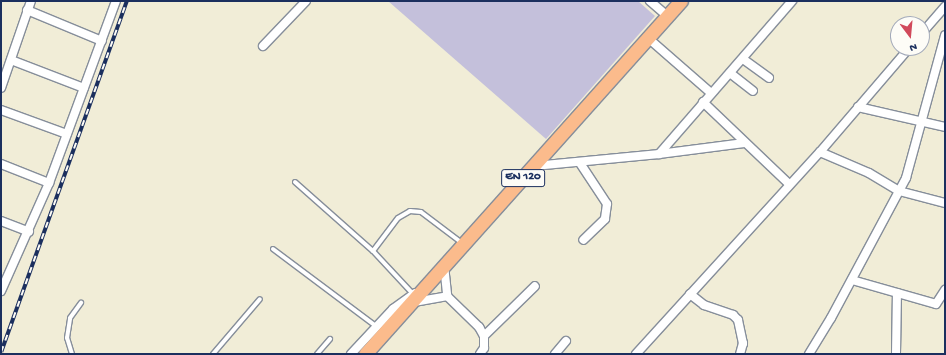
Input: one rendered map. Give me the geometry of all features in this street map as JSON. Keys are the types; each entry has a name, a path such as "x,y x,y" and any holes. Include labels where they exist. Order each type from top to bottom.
{"main road":[{"name":"EN 120","path":"365,354 444,262 534,166 681,1"}],"street":[{"path":"1,88 31,1"},
{"path":"1,291 29,232 49,183 116,1"},
{"path":"263,46 306,1"},
{"path":"650,1 667,16"},
{"path":"659,154 792,1"},
{"path":"930,24 945,8"},
{"path":"27,10 102,41"},
{"path":"809,354 852,280 906,178 945,35"},
{"path":"648,38 711,93"},
{"path":"636,354 789,184 820,152 902,56"},
{"path":"743,59 770,78"},
{"path":"11,60 84,88"},
{"path":"730,72 753,90"},
{"path":"703,102 744,143 789,184"},
{"path":"858,107 923,120 945,127"},
{"path":"1,110 67,134"},
{"path":"534,166 580,163 744,143"},
{"path":"820,152 869,173 899,192 945,203"},
{"path":"580,163 607,204 604,219 583,240"},
{"path":"1,164 49,183"},
{"path":"1,221 29,232"},
{"path":"444,262 447,296 479,327 484,336 484,348 480,354"},
{"path":"852,280 945,307"},
{"path":"484,336 535,286"},
{"path":"936,304 945,290"},
{"path":"896,293 896,354"},
{"path":"690,294 704,305 733,315 738,320 742,344 740,354"},
{"path":"351,354 376,326 415,295 447,296"},
{"path":"373,354 415,295"},
{"path":"555,354 566,341"}],"lane":[{"path":"295,182 373,251 415,295"},
{"path":"373,251 398,218 410,211 420,212 462,243"},
{"path":"273,249 376,326"},
{"path":"214,354 260,299"},
{"path":"72,354 67,338 70,318 81,303"},
{"path":"317,354 330,339"}],"shaded area":[{"path":"388,1 638,1 655,16 546,139"}],"railway":[{"path":"1,352 127,1"}]}
